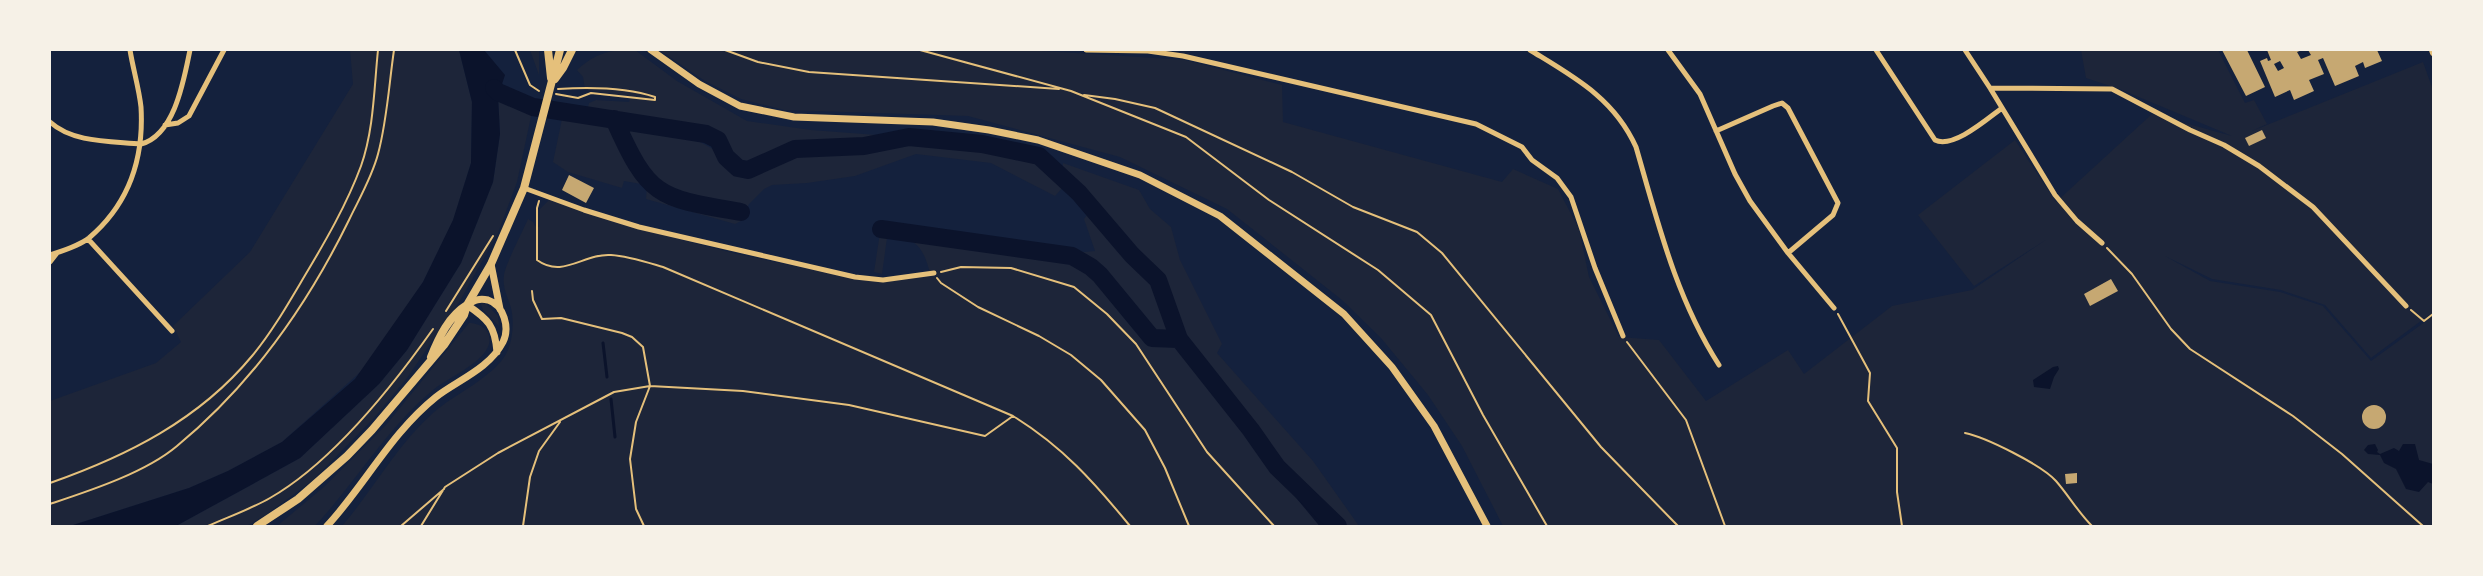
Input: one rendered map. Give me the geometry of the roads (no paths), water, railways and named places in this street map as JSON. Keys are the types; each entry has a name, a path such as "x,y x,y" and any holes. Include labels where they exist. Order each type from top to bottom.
{"main road":[{"path":"548,50 549,89"},
{"path":"257,526 298,499 347,456 444,346 464,315 467,305 491,264 524,188 560,50"},
{"path":"549,89 572,50"},
{"path":"651,50 699,84 740,106 794,117 933,122 989,130 1038,140 1140,175 1220,216 1344,314 1392,367 1434,426 1487,526"},
{"path":"327,526 402,429 435,398 484,364 497,352 506,333 504,316 500,309 491,264"},
{"path":"467,305 481,298 492,302 500,309"},
{"path":"467,305 491,325 496,335 497,352"}],"street":[{"path":"50,255 88,239 124,196 137,166 141,144 141,105 130,50"},
{"path":"50,122 61,132 79,137 141,144 149,142 165,125 177,103 190,50"},
{"path":"165,125 178,123 189,116 224,50"},
{"path":"1086,50 1148,51 1183,56 1476,124 1522,147 1532,160 1556,178 1571,197 1595,268 1623,336"},
{"path":"1530,50 1596,91 1628,129 1636,147 1669,260 1699,333 1719,365"},
{"path":"1668,50 1700,94 1750,201 1788,253 1834,308"},
{"path":"1876,50 1935,140 1939,142 1945,143 1960,137 2002,108"},
{"path":"1965,50 2055,195 2077,221 2102,243"},
{"path":"1990,88 2112,89 2190,130 2224,145 2259,166 2313,207 2406,306"},
{"path":"1716,131 1778,104 1782,103 1788,108 1838,203 1833,215 1788,253"},
{"path":"524,188 638,227 855,277 883,280 934,273"},
{"path":"88,239 172,331"},
{"path":"50,262 57,252"}],"waterway":[{"path":"494,88 498,92 533,107 706,134 718,140 726,157 738,168 748,170 795,149 864,146 909,137 982,144 1039,156 1079,193 1132,255 1158,280 1179,339 1251,430 1277,467 1338,526"},
{"path":"614,119 637,165 660,190 691,203 741,212"},
{"path":"881,229 1072,256 1091,267 1100,275 1152,338 1179,339"},
{"path":"603,343 607,377"},
{"path":"611,399 615,437"},
{"path":"1277,467 1326,526"}]}
